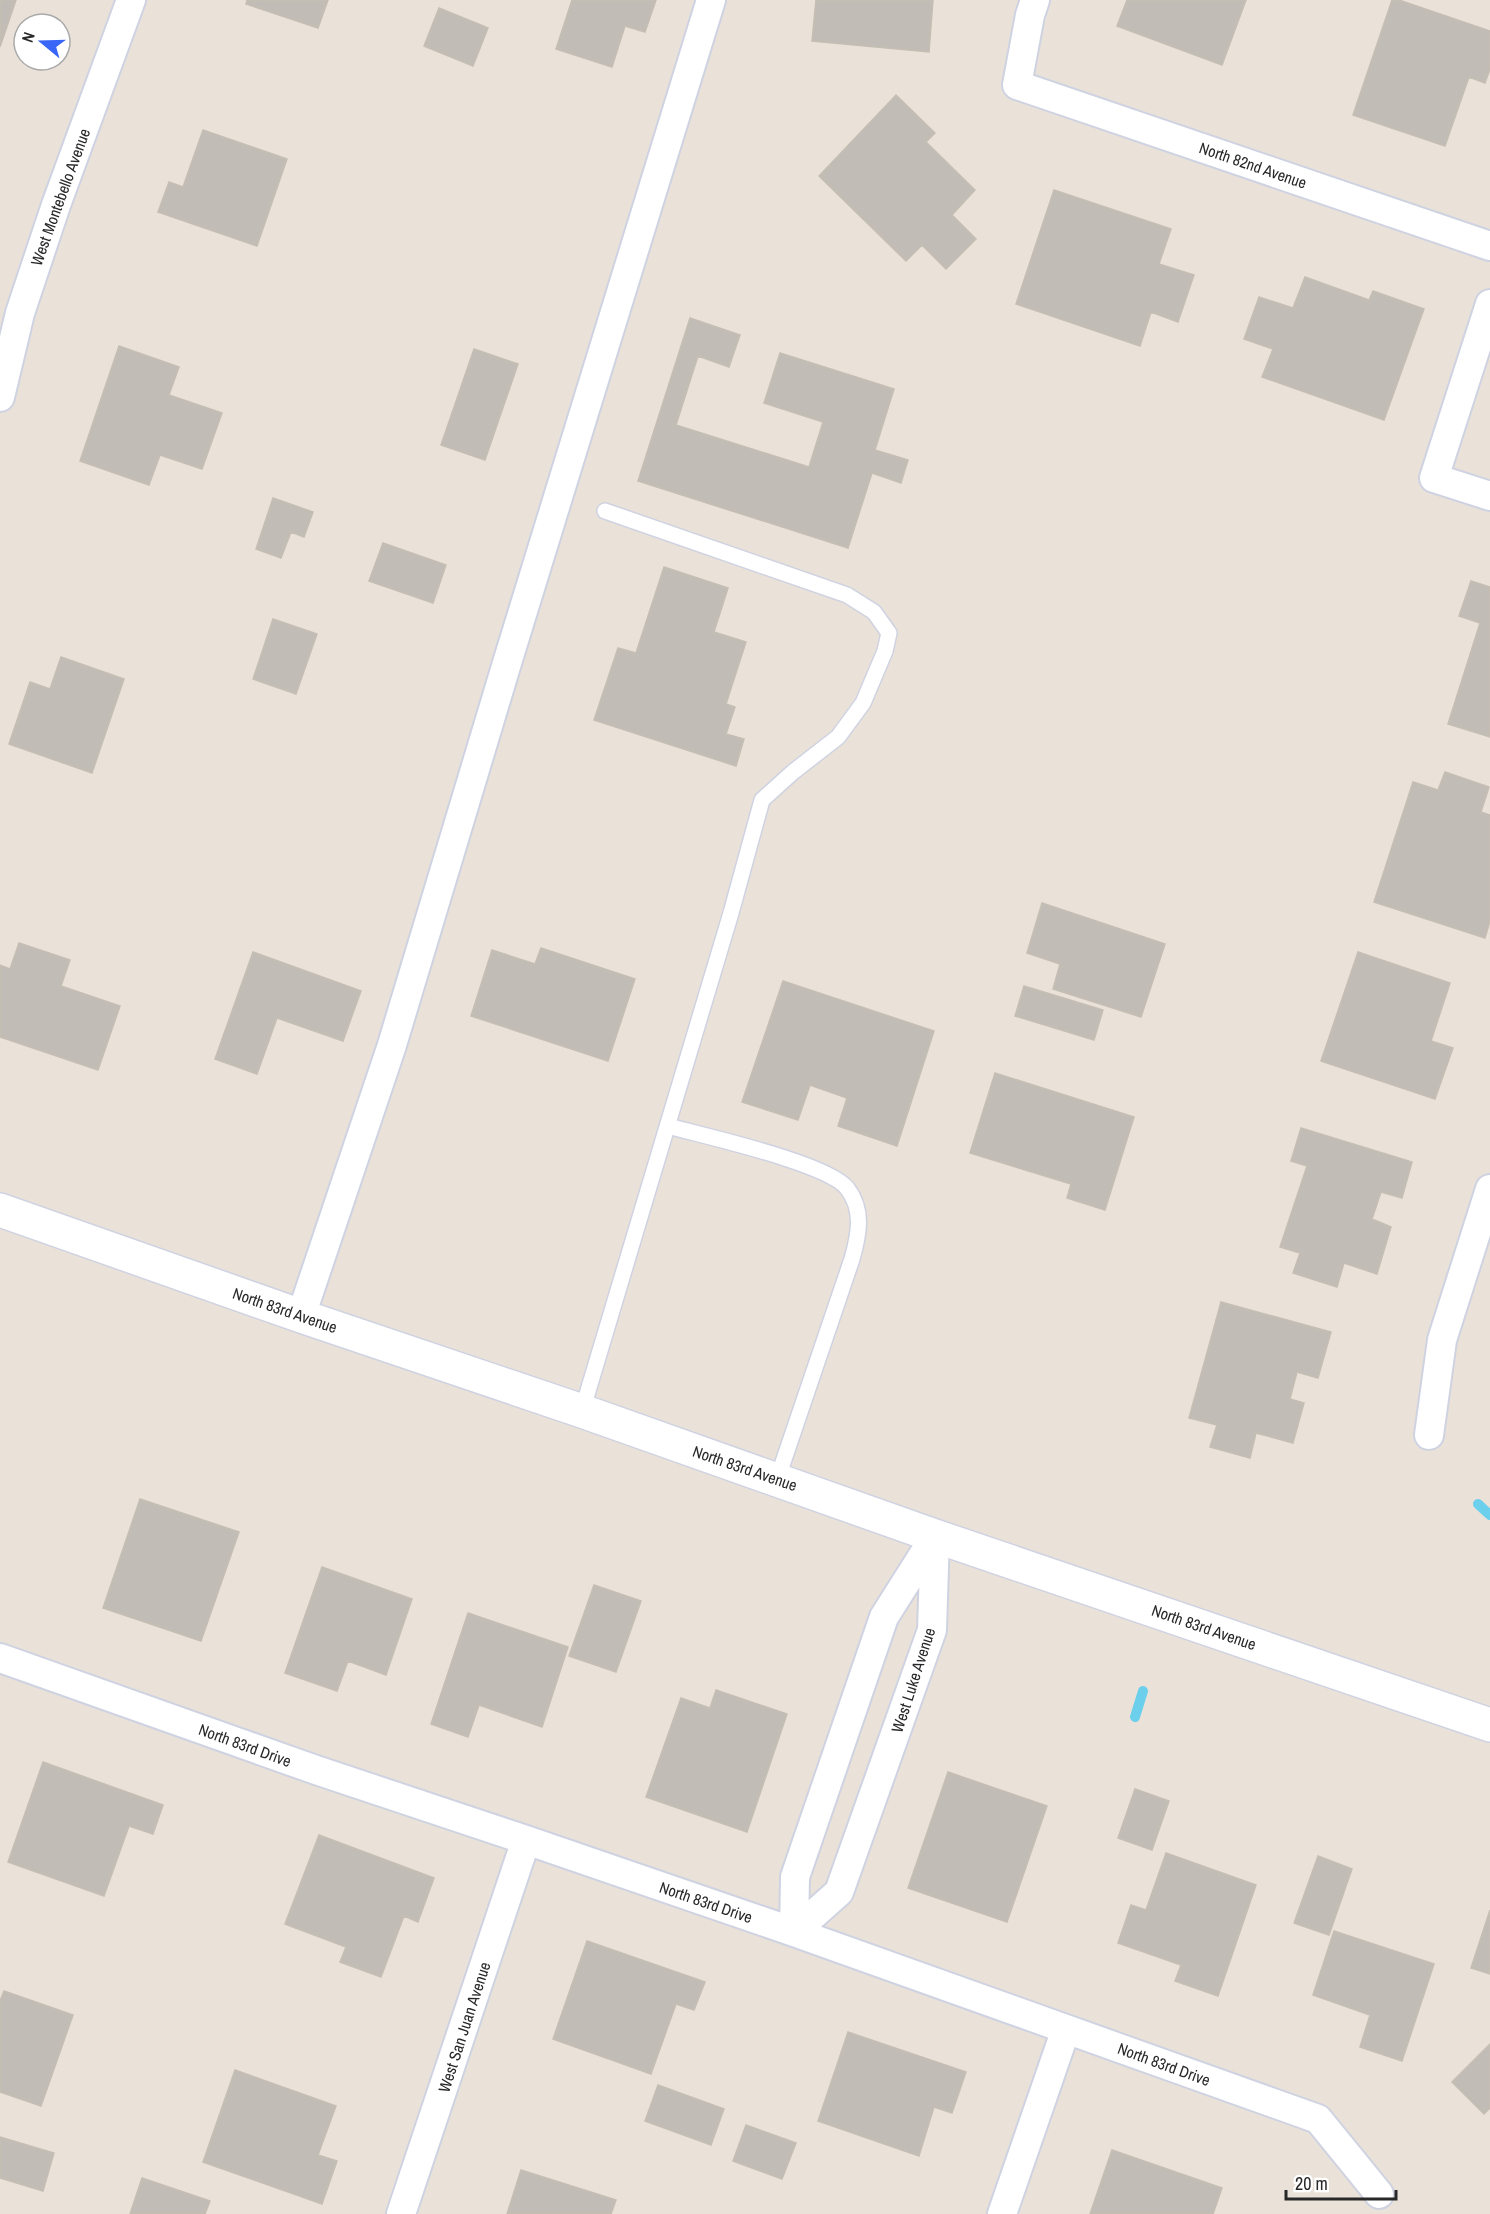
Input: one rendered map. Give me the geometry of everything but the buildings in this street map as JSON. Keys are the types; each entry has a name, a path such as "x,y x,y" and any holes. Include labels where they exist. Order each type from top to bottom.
{"main road":[{"name":"North 83rd Avenue","path":"0,1210 301,1316 582,1411 935,1536 1490,1725"}],"street":[{"name":"West Montebello Avenue","path":"0,397 4,364 20,313 56,205 131,0"},
{"path":"301,1316 392,1045 711,0"},
{"name":"North 82nd Avenue","path":"1035,0 1017,85 1490,246"},
{"path":"1490,304 1434,478 1490,496"},
{"path":"1429,1435 1442,1340 1490,1189"},
{"path":"794,1932 795,1877 884,1617 935,1536"},
{"name":"West Luke Avenue","path":"794,1932 839,1892 932,1630 935,1536"},
{"name":"North 83rd Drive","path":"0,1658 316,1770 794,1932 1318,2119 1379,2194"},
{"name":"West San Juan Avenue","path":"401,2214 526,1840"},
{"path":"1002,2214 1066,2029"}],"lane":[{"path":"582,1411 668,1126 762,800 838,737 863,704 885,651 889,633 874,612 847,595 605,511"},
{"path":"668,1126 814,1167 846,1186 856,1203 860,1229 852,1259 777,1480"}],"waterway":[{"path":"1478,1504 1490,1515"},
{"path":"1135,1717 1143,1691"}]}
